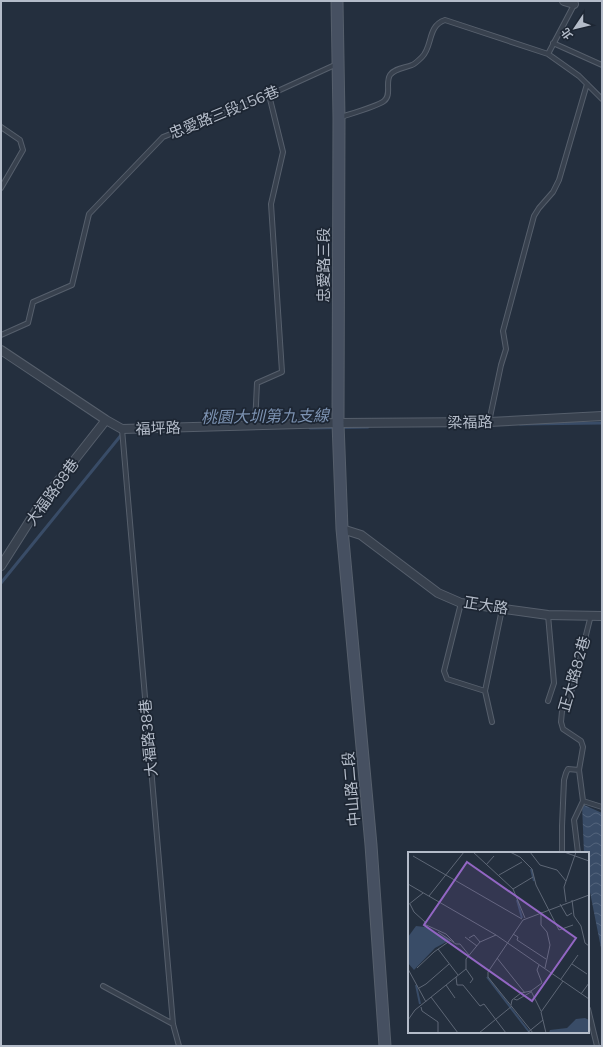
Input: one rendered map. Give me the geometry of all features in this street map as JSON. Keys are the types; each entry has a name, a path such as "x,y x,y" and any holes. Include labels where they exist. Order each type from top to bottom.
{"main road":[{"name":"忠愛路三段","path":"337,1 339,118 338,426 342,529"},
{"name":"中山路二段","path":"342,529 371,845 385,1046"}],"street":[{"path":"564,1 575,2"},
{"name":"福坪路","path":"1,350 106,420 122,429 256,425 338,426"},
{"name":"梁福路","path":"338,426 489,422 602,416"},
{"name":"大福路88巷","path":"1,566 42,500 106,420"},
{"name":"正大路","path":"342,529 361,535 438,593 461,603 548,615 602,616"}],"lane":[{"path":"548,54 575,2"},
{"path":"339,118 383,102 388,95 388,81 390,75 395,70 413,65 421,58 425,54 433,29 438,22 445,20 548,54 579,76 602,99"},
{"path":"553,43 602,65"},
{"name":"忠愛路三段156巷","path":"1,335 28,324 33,302 72,285 89,214 163,137 269,96 338,64"},
{"path":"489,422 501,365 506,349 503,331 534,216 553,192 559,180 586,84"},
{"path":"256,425 257,384 282,372 271,204 283,152 269,96"},
{"path":"1,127 20,140 23,150 1,188"},
{"name":"大福路38巷","path":"122,429 173,1024 180,1046"},
{"path":"461,603 444,671 447,679 485,691"},
{"path":"492,722 485,691 502,608"},
{"path":"548,615 554,683 548,701"},
{"name":"正大路82巷","path":"580,770 583,747 581,741 563,729 561,722 562,711 573,687 591,615"},
{"path":"562,852 564,780 568,769 580,770 582,801 574,820 578,852"},
{"path":"582,801 602,807"},
{"path":"103,986 173,1024"},
{"path":"589,1013 597,1046"}],"water":[{"path":"582,804 602,813 602,953 589,887 589,852 584,852"}],"waterway":[{"name":"桃園大圳第九支線","path":"520,424 602,423"},
{"name":"桃園大圳第九支線","path":"310,428 368,427"},
{"name":"桃園大圳第九支線","path":"1,583 122,434"}]}
